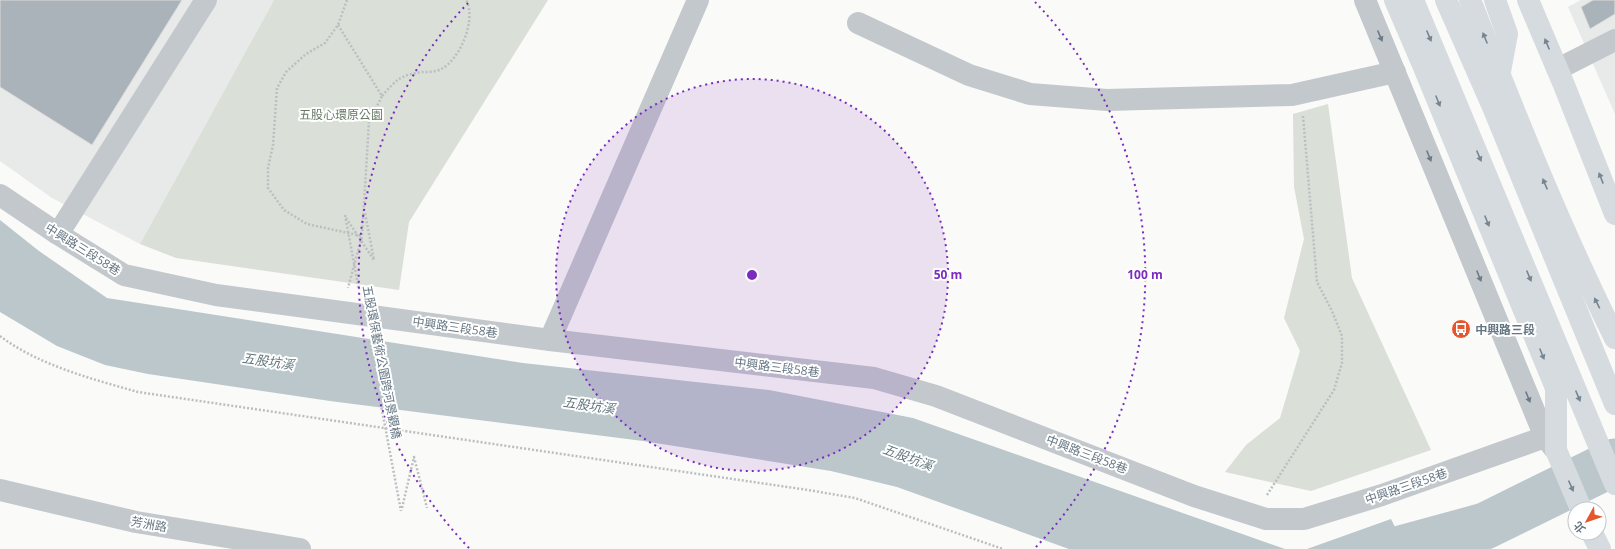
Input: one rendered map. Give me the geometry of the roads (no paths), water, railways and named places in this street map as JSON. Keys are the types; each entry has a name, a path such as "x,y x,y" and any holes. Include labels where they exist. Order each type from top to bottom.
{"main road":[{"path":"1395,0 1556,388 1554,450 1577,501"},
{"path":"1413,0 1615,484"},
{"path":"1446,0 1493,107 1615,404"},
{"path":"1470,0 1506,92 1586,279 1615,338"},
{"path":"1493,107 1507,34 1495,0"},
{"path":"1528,0 1558,69 1615,214"}],"street":[{"path":"58,234 206,0"},
{"path":"550,340 698,0"},
{"path":"1364,0 1554,450"},
{"path":"858,24 969,75 1030,94 1107,100 1292,95 1395,72"},
{"path":"1558,69 1615,40"},
{"name":"中興路三段58巷","path":"0,195 58,234 124,275 216,295 550,340 874,378 936,396 1194,496 1266,519 1304,518 1382,495 1554,450"},
{"name":"芳洲路","path":"0,490 136,522 300,549"}],"water":[{"name":"五股坑溪","path":"0,220 39,251 107,298 523,363 769,390 913,418 1285,549 1069,549 897,487 831,471 643,441 330,401 148,374 105,365 57,346 0,312"},
{"path":"1391,519 1406,549 1307,549"}],"waterway":[{"path":"1401,549 1485,526 1615,462"}],"place":[{"name":"中興路三段","path":"1461,329"}],"park label":[{"name":"五股心環原公園","path":"341,114"}]}
